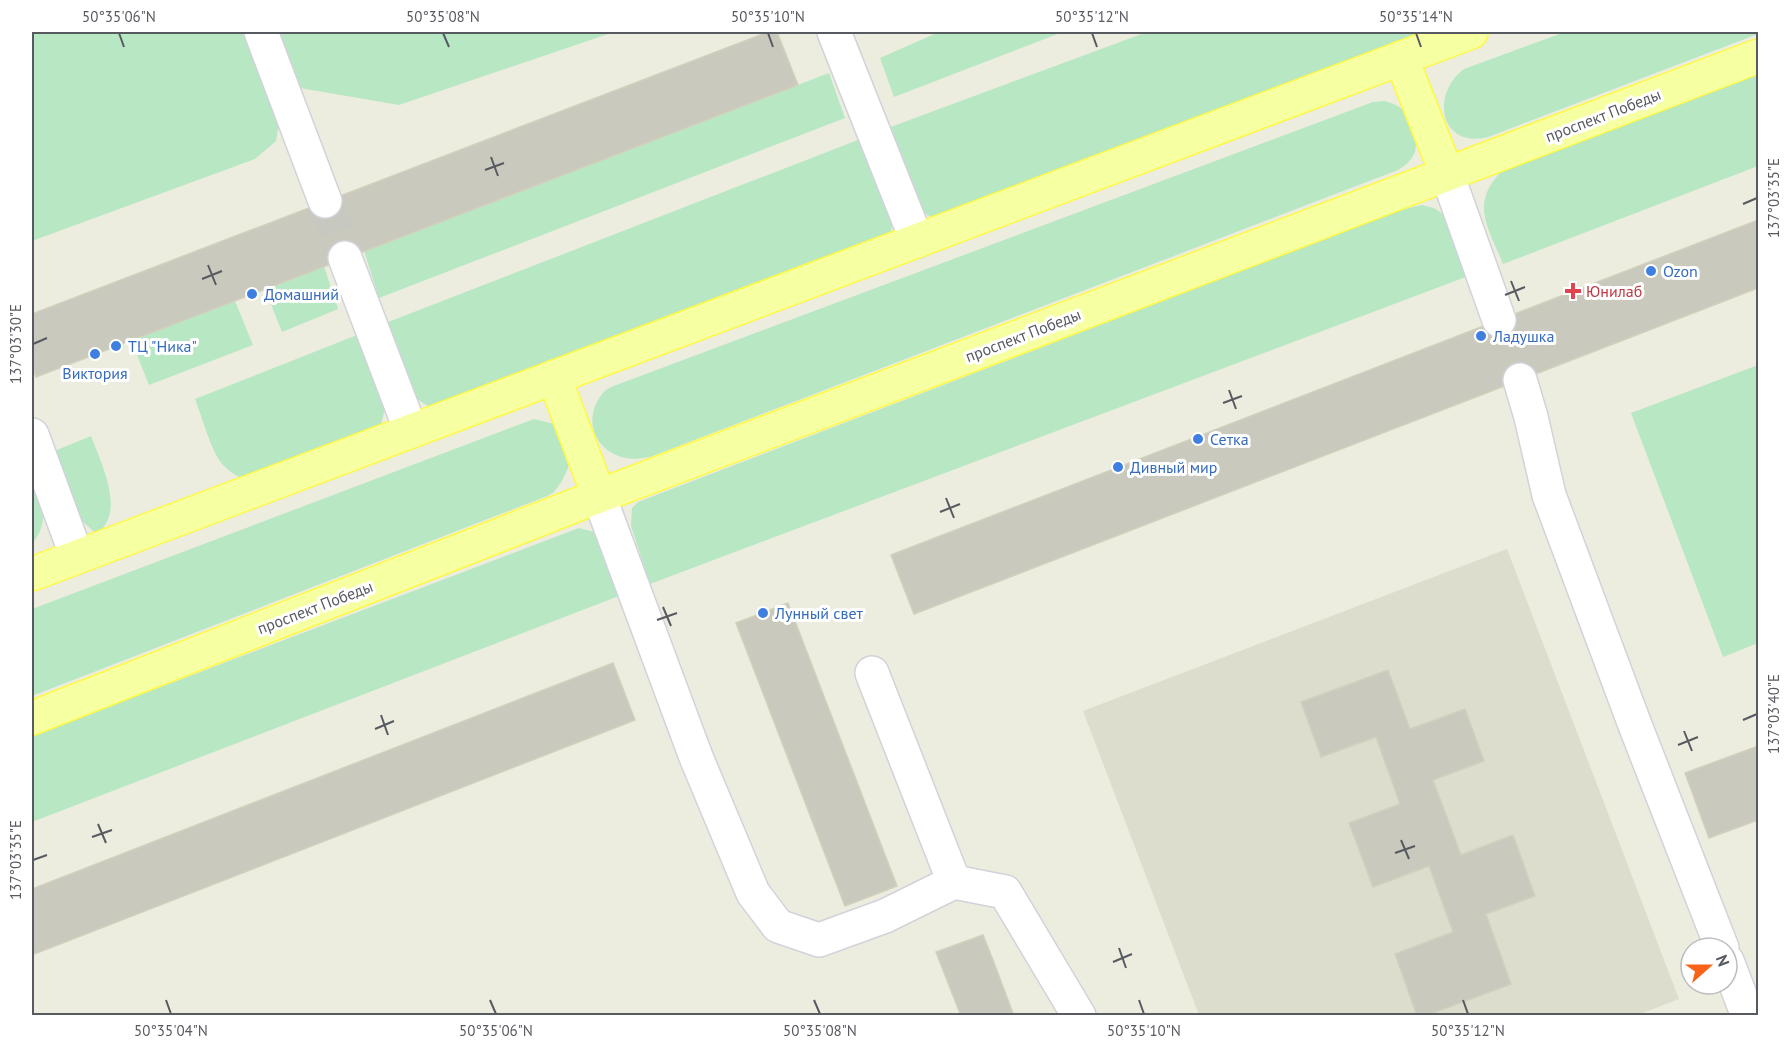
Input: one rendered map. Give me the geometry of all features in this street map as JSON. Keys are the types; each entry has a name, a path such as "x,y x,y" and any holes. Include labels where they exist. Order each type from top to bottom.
{"main road":[{"path":"32,574 1471,32"},
{"name":"проспект Победы","path":"32,718 599,496 1758,56"},
{"path":"1401,58 1447,174"},
{"path":"554,376 599,496"}],"lane":[{"path":"261,32 326,201"},
{"path":"834,32 916,240"},
{"path":"1447,174 1499,320"},
{"path":"345,258 411,431"},
{"path":"1520,380 1549,495 1717,936"},
{"path":"32,435 77,557"},
{"path":"599,496 700,767 753,893 778,926 819,940 885,916 954,882 1005,892 1079,1016"},
{"path":"872,673 954,882"},
{"path":"1739,992 1748,1016"}],"shaded area":[{"path":"1507,549 1679,999 1635,1016 1199,1015 1083,711"}],"green space":[{"path":"32,32 247,32 279,124 276,141 255,159 32,241"},
{"path":"278,32 614,32 399,105 300,88"},
{"path":"939,32 1063,32 894,97 880,58"},
{"path":"1147,32 1453,32 933,218 926,214 919,205 888,128"},
{"path":"1565,32 1758,32 1758,34 1488,137 1472,139 1459,135 1450,127 1445,117 1444,105 1447,92 1453,80 1464,69"},
{"path":"829,73 845,118 379,298 364,251"},
{"path":"1758,73 1758,166 1503,264 1487,227 1484,204 1493,182 1503,170"},
{"path":"1385,101 1398,106 1405,112 1414,133 1416,146 1413,157 1398,170 650,457 632,459 617,455 609,451 597,438 592,422 593,413 602,394 611,387 1373,102"},
{"path":"863,138 893,219 890,238 443,409 428,406 412,396 383,324"},
{"path":"1422,205 1434,208 1446,216 1471,275 650,584 631,526 632,508 638,502 1400,210"},
{"path":"324,266 338,309 282,332 265,289"},
{"path":"235,301 253,345 149,385 131,340"},
{"path":"357,335 385,409 381,424 372,437 248,482 224,466 211,444 195,399"},
{"path":"1758,365 1758,643 1723,657 1631,413"},
{"path":"534,419 554,424 561,431 569,459 562,481 554,492 547,496 32,696 32,609"},
{"path":"91,436 103,466 111,500 108,519 98,535 82,521 70,503 52,452"},
{"path":"32,467 41,497 43,516 42,525 32,544"},
{"path":"579,528 598,535 624,594 32,822 32,736"}],"building":[{"path":"768,32 777,32 798,85 36,377 32,366 32,314"},
{"path":"1758,220 1758,288 914,614 891,555"},
{"path":"788,603 897,886 845,906 736,623"},
{"path":"613,663 635,720 32,955 32,889"},
{"path":"1388,670 1410,729 1465,709 1484,761 1433,780 1461,855 1513,835 1535,896 1486,914 1511,984 1425,1016 1417,1016 1395,954 1453,932 1429,866 1373,887 1349,823 1400,804 1376,737 1321,757 1301,702"},
{"path":"1758,746 1758,820 1709,838 1685,773"},
{"path":"983,935 1014,1016 961,1016 936,952"}],"tunnel":[{"path":"325,201 345,258"}],"place":[{"name":"Ozon","path":"1651,271"},
{"name":"Юнилаб","path":"1573,291"},
{"name":"Домашний","path":"252,294"},
{"name":"Ладушка","path":"1481,336"},
{"name":"ТЦ \"Ника\"","path":"116,346"},
{"name":"Виктория","path":"95,354"},
{"name":"Сетка","path":"1198,439"},
{"name":"Дивный мир","path":"1118,467"},
{"name":"Лунный свет","path":"763,613"}]}
